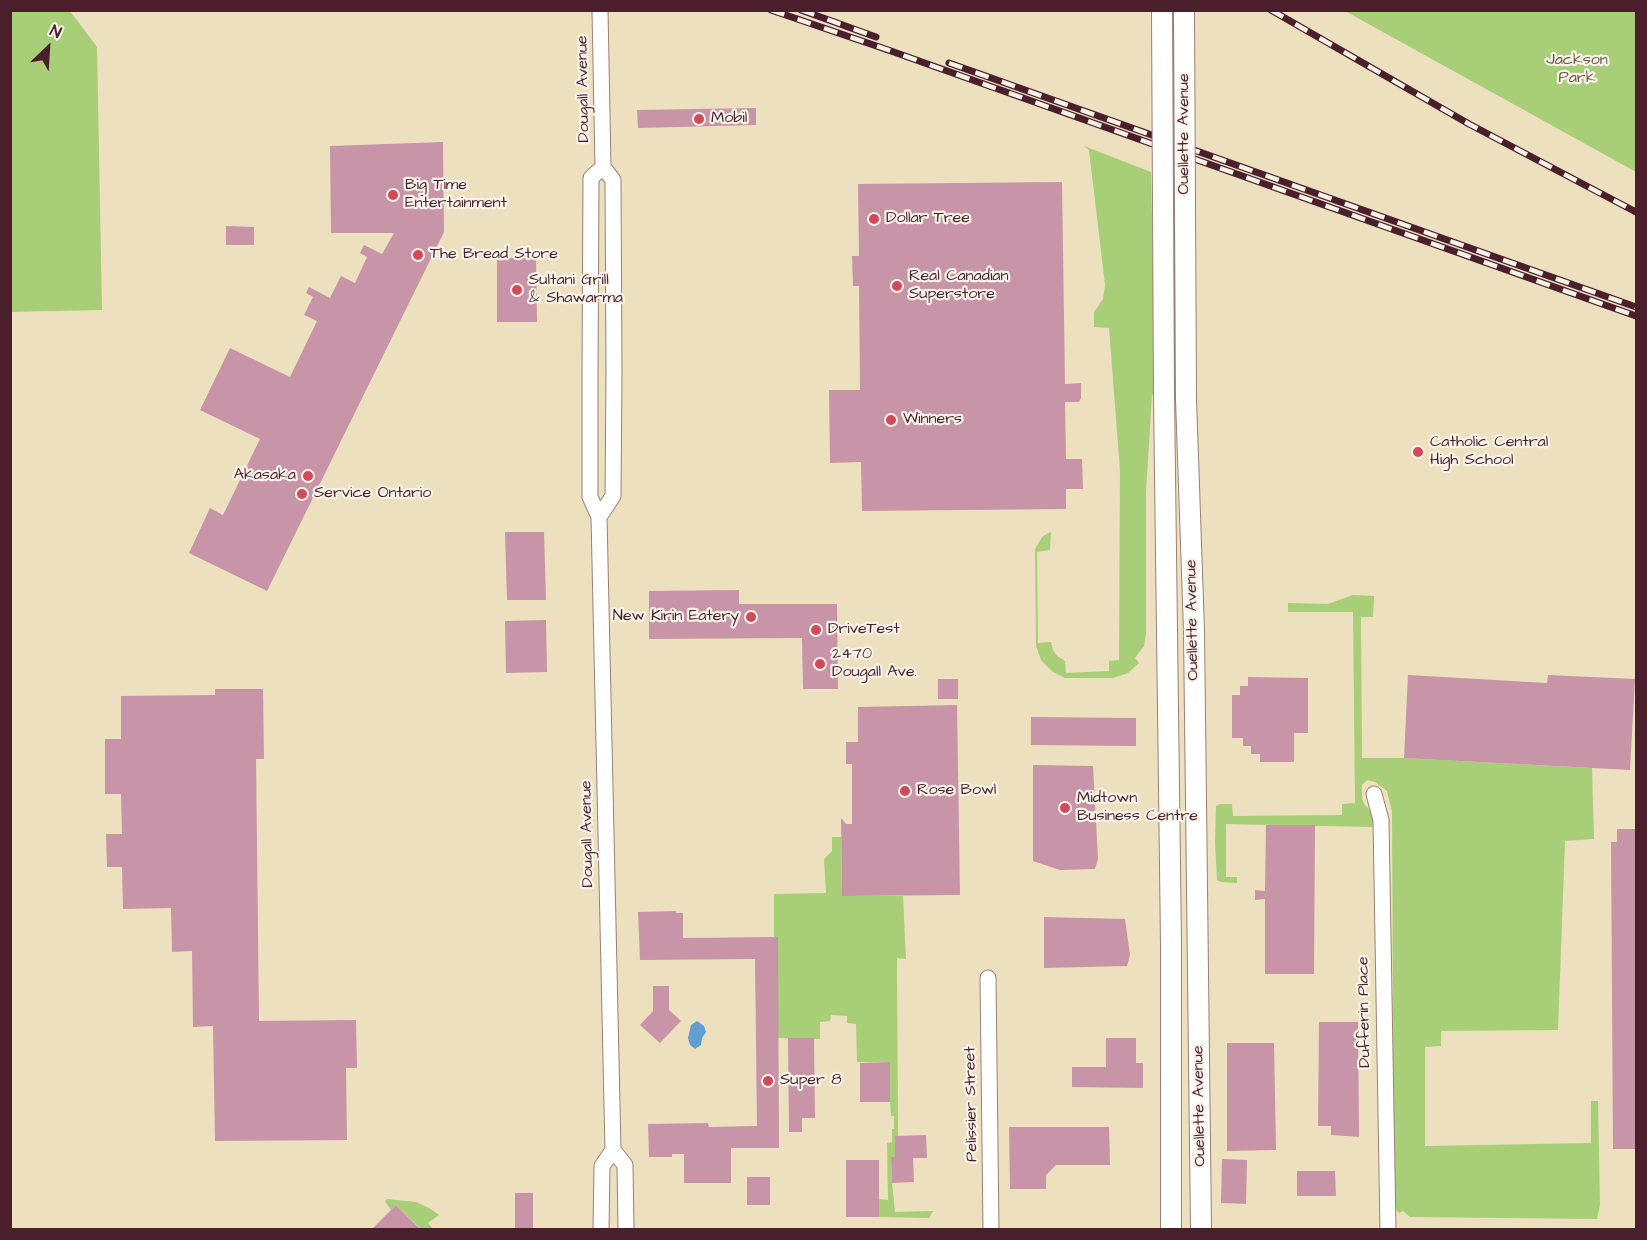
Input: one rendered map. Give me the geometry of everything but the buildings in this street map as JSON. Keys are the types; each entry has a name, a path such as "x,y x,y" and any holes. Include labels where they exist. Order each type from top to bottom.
{"main road":[{"name":"Ouellette Avenue","path":"1162,10 1171,944 1171,1230"},
{"name":"Ouellette Avenue","path":"1184,10 1186,399 1194,631 1201,1230"}],"street":[{"name":"Dougall Avenue","path":"599,517 613,496 613,180 603,167 600,10"},
{"name":"Dougall Avenue","path":"601,1230 602,1166 613,1150 599,517 590,498 591,178 603,167"},
{"name":"Dufferin Place","path":"1374,794 1381,820 1388,1230"},
{"name":"Pelissier Street","path":"988,978 991,1230"},
{"name":"Dougall Avenue","path":"613,1150 625,1165 626,1230"}],"green space":[{"path":"10,11 70,11 97,47 102,310 11,312"},
{"name":"Jackson Park","path":"1345,11 1636,11 1636,172"},
{"path":"1084,146 1151,172 1156,394 1152,395 1146,492 1146,634 1144,646 1135,658 1139,663 1128,673 1113,678 1065,678 1053,672 1041,660 1036,646 1035,549 1042,537 1051,532 1050,550 1037,552 1038,643 1051,642 1057,656 1065,661 1066,673 1109,671 1109,661 1119,660 1120,471 1109,328 1094,327 1094,312 1103,299 1105,285 1089,150"},
{"path":"1353,595 1374,596 1373,617 1361,617 1362,758 1404,758 1592,768 1594,839 1565,841 1558,1030 1441,1031 1441,1046 1425,1047 1425,1146 1591,1143 1591,1101 1598,1101 1600,1205 1597,1219 1410,1217 1403,1211 1399,1213 1394,1207 1392,812 1387,791 1375,782 1367,780 1362,785 1362,799 1374,815 1372,827 1226,824 1226,877 1237,877 1237,883 1217,880 1216,806 1232,804 1233,816 1342,815 1342,804 1355,803 1353,612 1288,612 1288,603 1328,604"},
{"path":"832,837 841,837 842,896 903,896 906,959 897,958 898,1136 895,1137 895,1157 891,1157 892,1183 895,1212 933,1211 929,1218 879,1217 879,1199 888,1200 887,1143 892,1142 892,1129 894,1129 894,1116 891,1116 890,1102 890,1062 857,1062 856,1024 847,1023 847,1016 831,1015 830,1021 820,1022 820,1039 778,1038 778,937 774,937 774,894 826,893 824,859 832,851"},
{"path":"387,1199 416,1202 431,1209 439,1215 428,1223 433,1229 421,1229 396,1205 391,1210 385,1201"}],"water":[{"path":"697,1021 704,1026 706,1032 701,1045 695,1049 690,1045 688,1038 691,1025"}],"railway":[{"path":"771,10 1636,316"},
{"path":"801,10 876,37"},
{"path":"1271,10 1469,124 1636,212"},
{"path":"949,63 1636,307"}],"place":[{"name":"Mobil","path":"699,119"},
{"name":"Big Time Entertainment","path":"393,195"},
{"name":"Dollar Tree","path":"874,219"},
{"name":"The Bread Store","path":"418,255"},
{"name":"Real Canadian Superstore","path":"897,286"},
{"name":"Sultani Grill & Shawarma","path":"517,290"},
{"name":"Winners","path":"891,420"},
{"name":"Catholic Central High School","path":"1418,452"},
{"name":"Akasaka","path":"308,476"},
{"name":"Service Ontario","path":"302,494"},
{"name":"New Kirin Eatery","path":"751,617"},
{"name":"DriveTest","path":"816,630"},
{"name":"2470 Dougall Ave.","path":"820,664"},
{"name":"Rose Bowl","path":"905,791"},
{"name":"Midtown Business Centre","path":"1065,808"},
{"name":"Super 8","path":"768,1081"}]}
